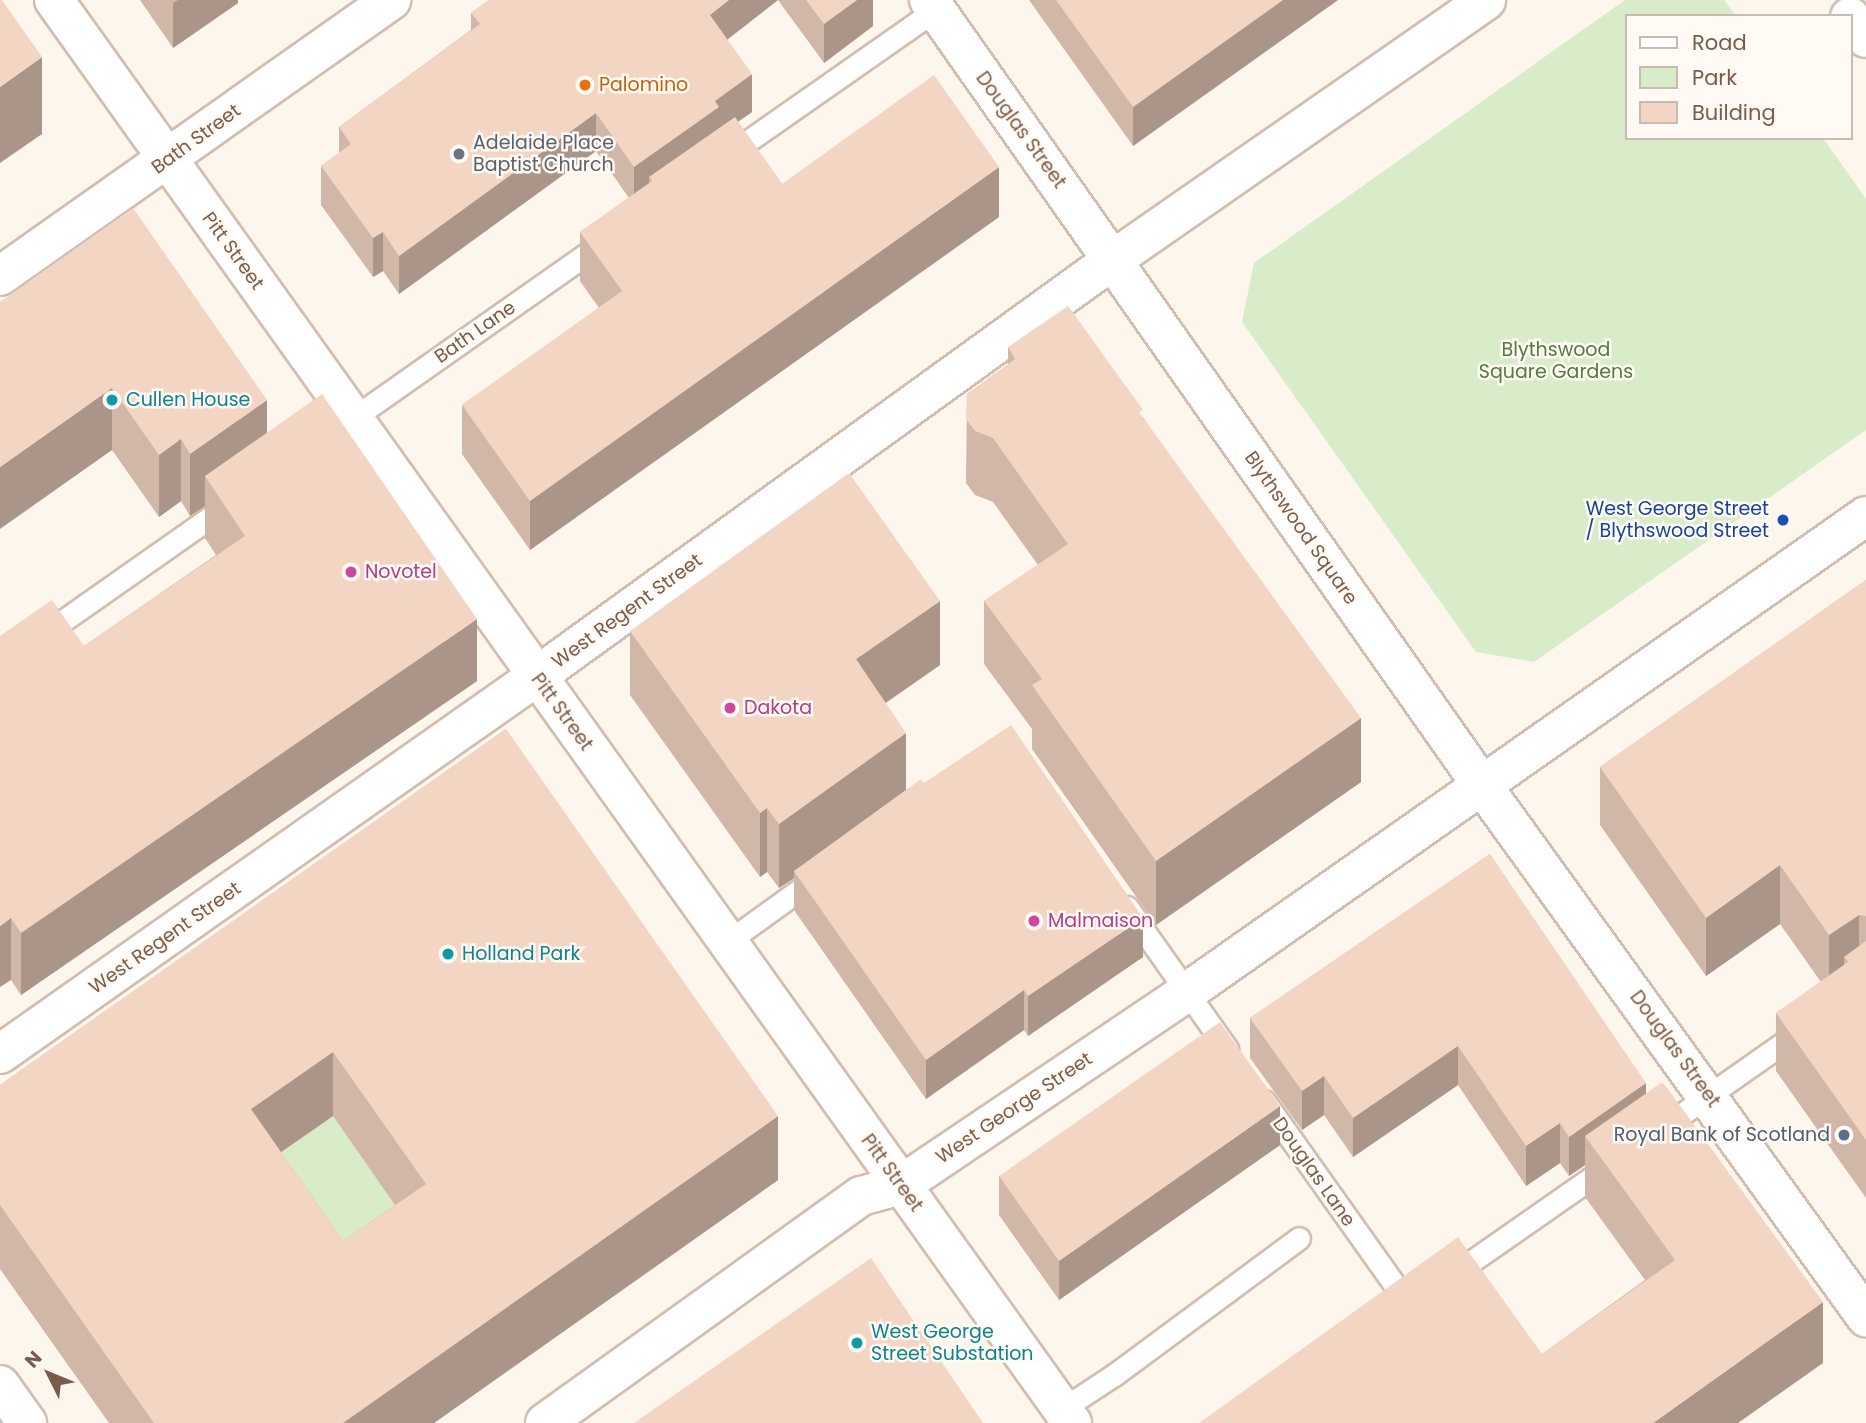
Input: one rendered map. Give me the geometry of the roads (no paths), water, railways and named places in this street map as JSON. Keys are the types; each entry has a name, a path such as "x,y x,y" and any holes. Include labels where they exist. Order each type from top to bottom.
{"street":[{"name":"Pitt Street","path":"54,0 168,159 340,428 537,676 1067,1416"},
{"name":"Bath Street","path":"0,276 391,0"},
{"path":"1114,259 1486,0"},
{"path":"1837,0 1848,14"},
{"name":"Douglas Street","path":"938,3 1114,259"},
{"path":"1852,20 1866,38"},
{"name":"West Regent Street","path":"0,1054 537,676 1114,259"},
{"name":"Blythswood Square","path":"1114,259 1481,784"},
{"path":"1481,784 1866,516"},
{"name":"Douglas Street","path":"1481,784 1709,1095 1866,1317"},
{"name":"West George Street","path":"545,1423 861,1196 901,1185 1186,992 1481,784"},
{"path":"0,1385 27,1423"}],"lane":[{"path":"709,168 938,3"},
{"name":"Bath Lane","path":"340,428 619,232"},
{"path":"0,665 249,491"},
{"path":"727,942 840,861"},
{"name":"Douglas Lane","path":"1117,893 1409,1305"},
{"path":"1642,1142 1821,1016"},
{"path":"1387,1321 1620,1157"},
{"path":"1067,1416 1299,1238"}],"place":[{"name":"Palomino","path":"585,85"},
{"name":"Adelaide Place Baptist Church","path":"459,154"},
{"name":"Cullen House","path":"112,400"},
{"name":"West George Street / Blythswood Street","path":"1783,520"},
{"name":"Novotel","path":"351,572"},
{"name":"Dakota","path":"730,708"},
{"name":"Malmaison","path":"1034,921"},
{"name":"Holland Park","path":"448,954"},
{"name":"Royal Bank of Scotland","path":"1844,1135"},
{"name":"West George Street Substation","path":"857,1343"}],"park label":[{"name":"Blythswood Square Gardens","path":"1556,361"}]}
